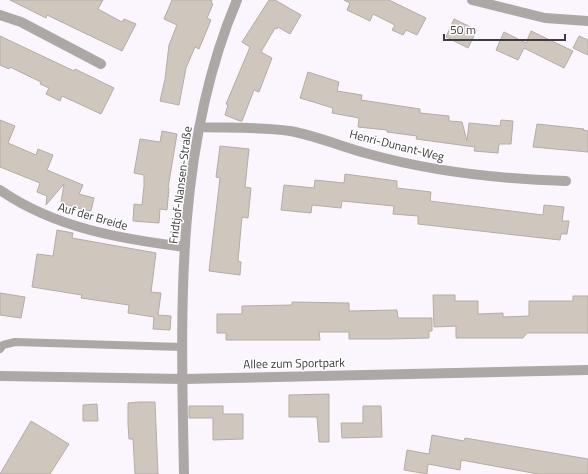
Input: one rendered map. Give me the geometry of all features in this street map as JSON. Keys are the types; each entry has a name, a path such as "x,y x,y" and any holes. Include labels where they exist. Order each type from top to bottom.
{"street":[{"name":"Fridtjof-Nansen-Straße","path":"184,474 182,347 185,248 190,190 208,83 223,32 237,0"},
{"path":"472,0 545,18 588,21"},
{"path":"0,15 21,22 101,64"},
{"name":"Henri-Dunant-Weg","path":"200,127 289,131 318,137 368,154 438,170 520,180 566,181"},
{"name":"Auf der Breide","path":"0,190 18,203 44,215 79,227 123,239 185,248"},
{"name":"Allee zum Sportpark","path":"0,376 183,379 588,370"}],"lane":[{"path":"0,349 3,345 15,342 182,347"}],"building":[{"path":"10,0 103,0 98,9 122,22 124,19 136,24 122,51 47,15 46,18"},
{"path":"172,0 212,0 211,3 213,4 207,18 211,20 199,49 195,47 186,68 179,105 160,101 165,79 169,45 177,25 164,19"},
{"path":"269,0 275,0 301,15 290,34 278,27 277,29 275,28 261,52 272,58 259,92 254,90 242,121 240,121 225,115 228,105 226,104 250,47 242,42"},
{"path":"344,0 389,0 426,18 417,35 406,30 403,35 392,30 395,25 373,14 370,21 347,10 350,3"},
{"path":"454,19 477,30 468,48 446,37"},
{"path":"531,31 573,51 564,68 524,48 518,60 496,50 504,32 526,43"},
{"path":"0,36 114,88 101,114 62,96 60,101 46,94 49,88 40,84 41,82 10,67 9,69 0,65"},
{"path":"579,36 588,40 588,55 573,48"},
{"path":"308,72 339,82 337,91 362,95 361,100 420,109 420,113 449,116 449,121 462,122 467,141 469,123 500,126 501,120 513,121 511,144 499,144 498,153 474,151 475,147 416,139 417,136 387,132 387,130 358,127 359,118 332,113 333,108 300,98"},
{"path":"0,120 15,126 8,143 36,155 38,149 53,155 47,170 83,185 79,194 94,198 91,211 73,207 61,202 64,184 46,205 47,196 37,192 40,183 0,167"},
{"path":"537,124 584,129 583,130 588,131 588,152 533,147"},
{"path":"162,131 177,134 168,188 167,210 160,209 159,223 133,221 134,204 142,205 144,186 144,175 134,173 140,139 160,142"},
{"path":"220,146 249,149 245,187 251,188 248,218 242,217 238,261 241,262 240,275 209,271 220,178 216,177"},
{"path":"345,174 397,181 397,188 431,192 430,201 543,215 544,205 564,207 562,221 569,221 567,234 561,234 560,240 418,224 418,216 393,214 394,206 342,201 341,208 312,205 311,213 281,210 284,185 314,188 315,180 344,183"},
{"path":"57,230 73,233 72,238 156,253 151,292 161,293 158,315 171,316 170,330 153,329 154,317 128,313 129,305 81,298 82,295 32,287 37,254 53,256"},
{"path":"0,293 25,297 21,318 0,315"},
{"path":"433,295 455,295 455,301 478,301 478,314 503,313 503,317 529,316 529,301 573,301 573,296 588,296 588,333 527,333 523,338 456,338 456,326 434,327"},
{"path":"292,302 349,303 349,311 397,310 398,318 432,318 432,331 429,331 429,338 389,339 349,339 349,332 319,332 320,340 226,340 226,333 217,333 217,314 242,314 242,306 292,305"},
{"path":"329,394 329,442 319,442 317,417 289,417 289,395"},
{"path":"155,402 158,474 135,474 133,439 129,439 128,403"},
{"path":"97,404 98,421 83,421 83,405"},
{"path":"189,406 223,406 223,414 243,414 243,439 213,440 213,418 189,418"},
{"path":"363,406 381,406 382,437 342,438 341,423 363,423"},
{"path":"31,421 69,444 50,474 0,474"},
{"path":"432,435 464,441 465,438 588,459 588,474 538,474 461,460 460,470 428,464 427,474 404,470 407,450 429,454"}]}
